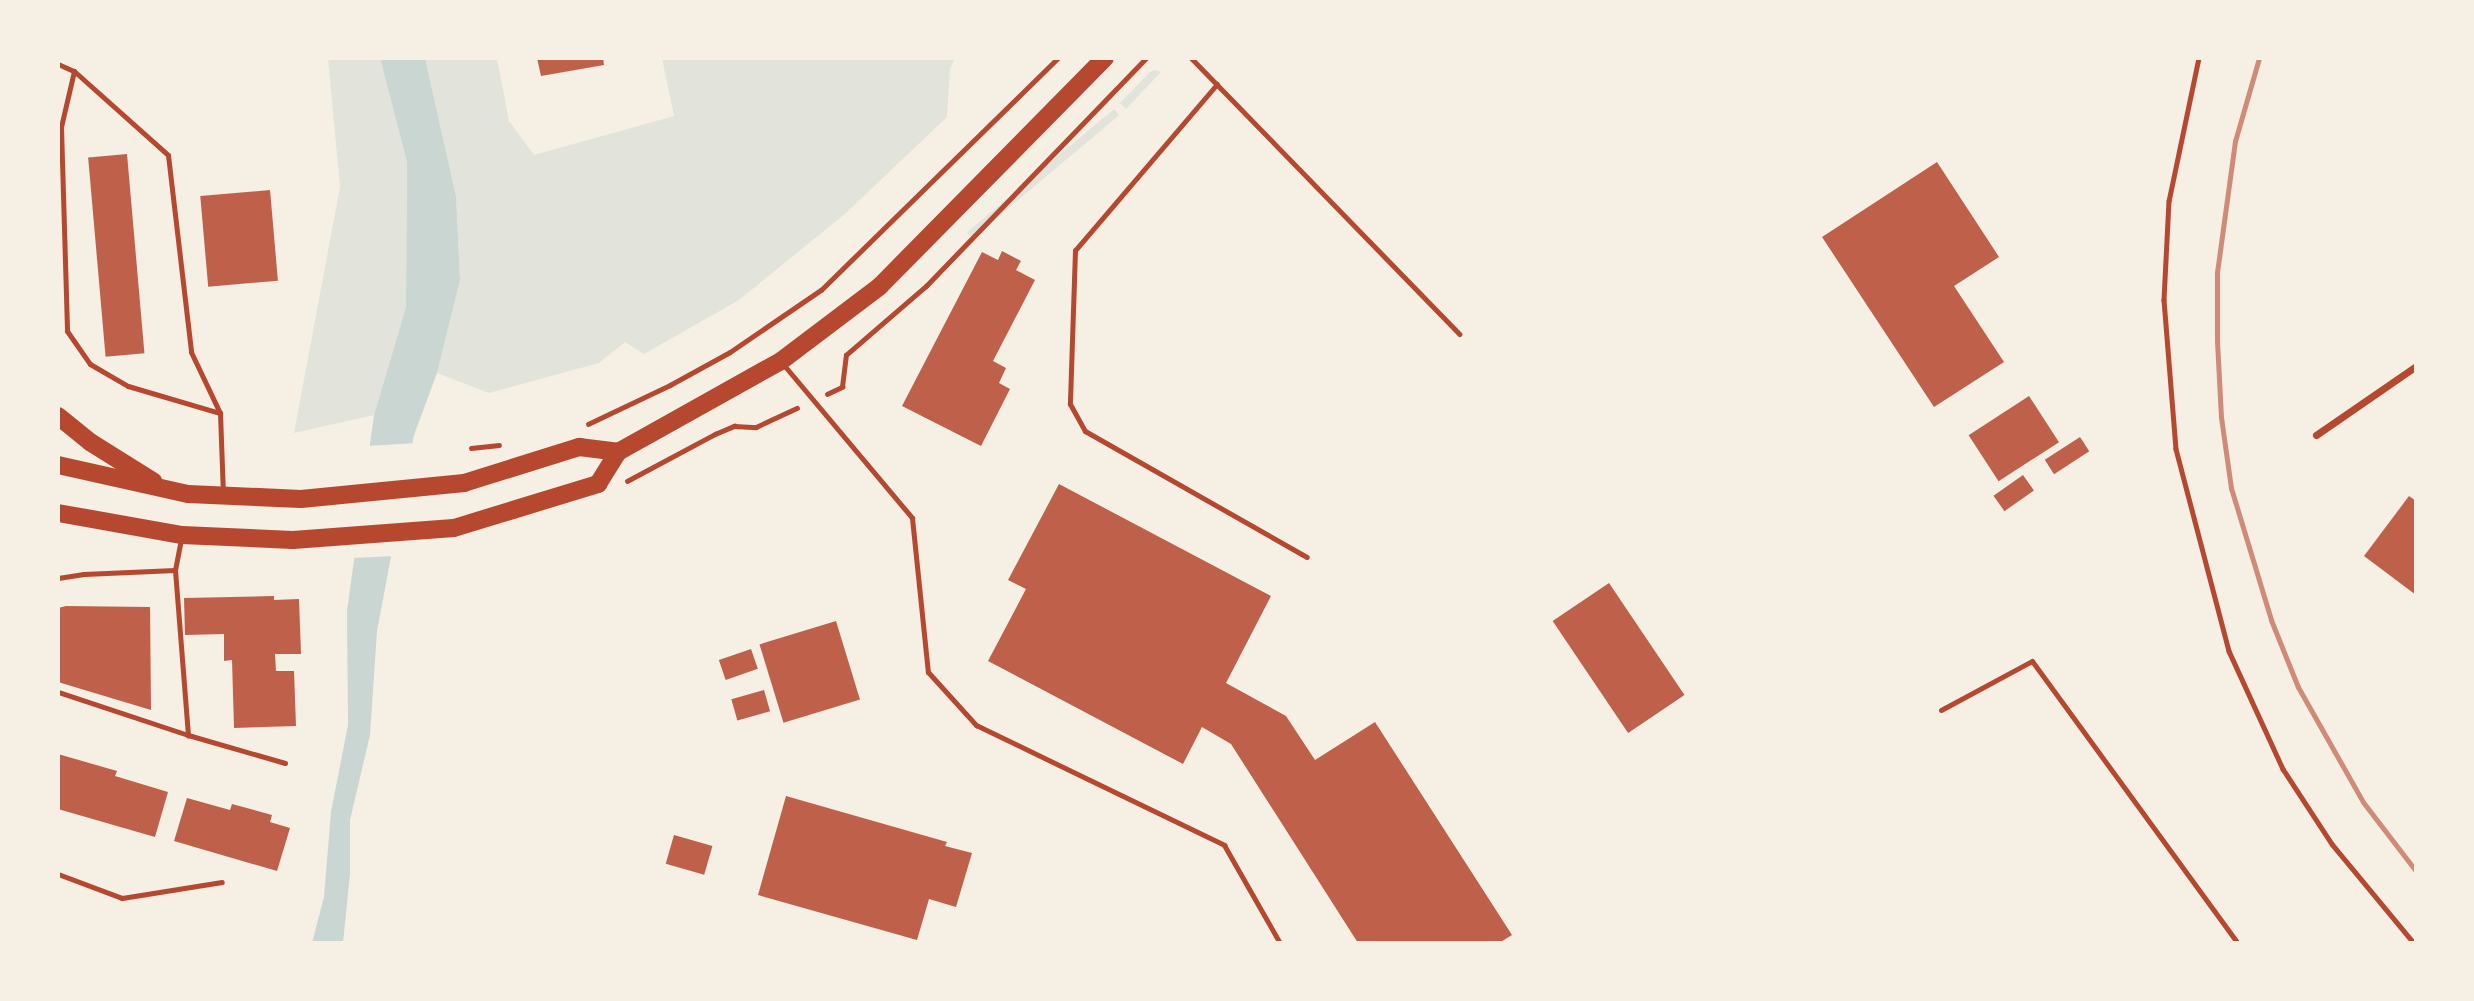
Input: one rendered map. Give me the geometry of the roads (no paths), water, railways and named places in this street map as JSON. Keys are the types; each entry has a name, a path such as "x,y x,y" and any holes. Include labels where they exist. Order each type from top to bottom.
{"main road":[{"path":"58,513 182,535 293,540 454,528 598,484 618,452 781,361 880,286 1105,58"},
{"path":"58,416 90,442 166,489"},
{"path":"58,464 166,489 223,496 301,499 464,483 579,447 618,452"}],"street":[{"path":"2316,435 2416,366"}],"lane":[{"path":"1191,58 1459,334"},
{"path":"58,64 74,71 168,155 191,352 220,413 223,496"},
{"path":"74,71 61,127 67,331 90,363 128,387 220,413"},
{"path":"1217,85 1075,250 1070,404 1085,431 1307,557"},
{"path":"781,361 811,401 912,518 928,672 976,725 1224,845 1280,943"},
{"path":"182,535 175,570 188,735"},
{"path":"58,578 84,573 175,570"},
{"path":"1941,710 2032,661 2238,943"},
{"path":"58,692 188,735 285,763"},
{"path":"58,874 122,898 222,883"}],"railway":[{"path":"2259,58 2235,141 2217,273 2221,417 2231,488 2271,620 2298,687 2363,802 2416,871"}]}
